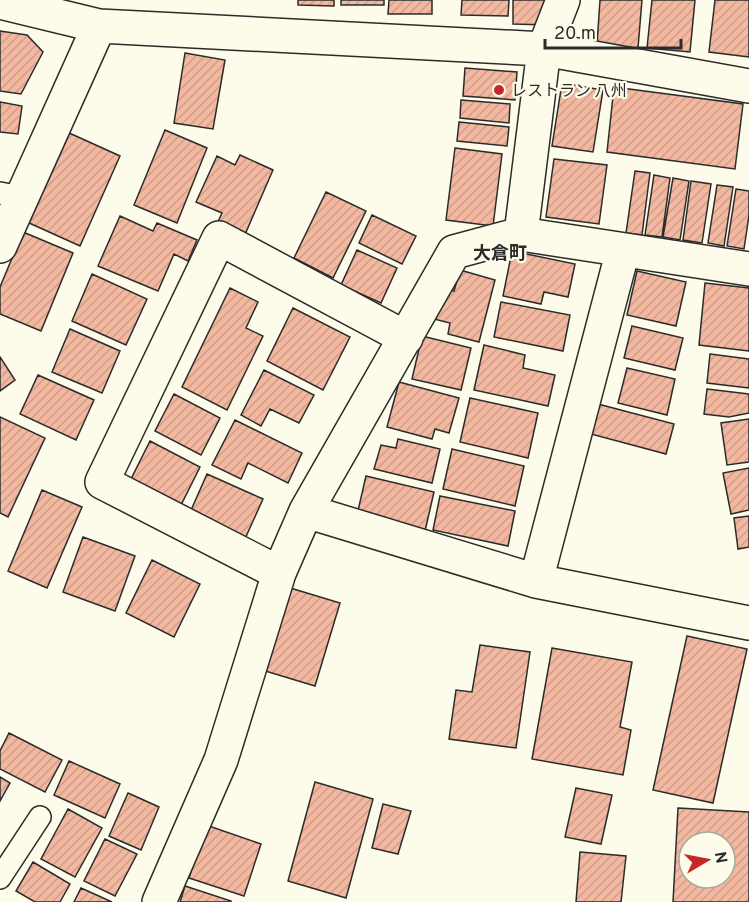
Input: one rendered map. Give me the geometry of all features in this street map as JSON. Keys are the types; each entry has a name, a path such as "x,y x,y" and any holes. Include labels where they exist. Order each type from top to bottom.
{"street":[{"path":"521,234 544,49 563,0"},
{"path":"0,2 99,26 544,49 749,86"},
{"path":"0,246 11,195 99,26"},
{"path":"159,902 221,760 279,573 306,511 454,252 521,234 749,269"},
{"path":"279,573 102,482 219,238 406,338"},
{"path":"536,581 623,250"},
{"path":"306,511 536,581 749,623"}],"lane":[{"path":"0,878 40,817"}],"building":[{"path":"298,0 334,0 334,6 298,5"},
{"path":"341,0 384,0 384,5 341,5"},
{"path":"389,0 432,0 432,14 388,14"},
{"path":"462,0 509,0 508,16 461,15"},
{"path":"513,0 548,0 547,25 513,24"},
{"path":"600,0 642,0 638,48 597,45"},
{"path":"652,0 695,0 690,52 647,48"},
{"path":"715,0 749,0 749,57 709,52"},
{"path":"0,31 27,35 43,52 21,94 0,91"},
{"path":"185,53 225,60 213,129 174,123"},
{"path":"465,68 517,72 515,100 463,96"},
{"path":"562,83 603,90 593,152 552,146"},
{"path":"614,87 743,104 735,169 607,152"},
{"path":"461,100 510,104 509,123 460,118"},
{"path":"0,102 22,106 18,134 0,132"},
{"path":"459,122 509,127 507,146 457,141"},
{"path":"165,130 207,148 177,223 134,205"},
{"path":"67,132 120,156 80,246 27,222"},
{"path":"455,148 502,154 493,226 446,220"},
{"path":"240,155 273,170 243,239 216,226 222,213 196,202 217,156 235,165"},
{"path":"554,159 607,165 599,224 546,217"},
{"path":"635,171 650,173 642,235 626,233"},
{"path":"654,175 670,178 662,237 645,235"},
{"path":"673,178 689,181 680,240 663,237"},
{"path":"691,181 711,184 702,243 683,240"},
{"path":"717,185 733,187 724,246 708,243"},
{"path":"736,189 749,191 749,215 744,249 727,246"},
{"path":"326,192 366,211 333,278 294,258"},
{"path":"372,215 416,236 402,264 359,243"},
{"path":"120,216 153,231 157,223 197,240 188,261 174,254 158,291 98,266"},
{"path":"23,232 73,253 41,331 0,314 0,287"},
{"path":"357,250 397,268 381,303 341,285"},
{"path":"512,251 575,264 568,297 544,292 541,304 503,296"},
{"path":"460,270 495,280 479,342 448,334 450,323 430,318 439,287 454,291"},
{"path":"637,271 686,282 676,326 627,315"},
{"path":"92,274 147,299 126,345 72,321"},
{"path":"705,283 749,288 749,351 699,345"},
{"path":"230,288 258,302 246,328 263,336 227,410 182,387"},
{"path":"501,302 570,315 563,351 494,337"},
{"path":"293,308 350,337 323,390 267,361"},
{"path":"632,326 683,338 675,370 624,358"},
{"path":"70,329 120,351 102,393 52,372"},
{"path":"422,336 471,348 461,390 412,379"},
{"path":"484,345 525,355 523,368 555,375 548,406 474,390"},
{"path":"710,354 749,359 749,388 707,383"},
{"path":"0,357 15,380 0,391"},
{"path":"627,368 675,379 667,415 618,403"},
{"path":"264,370 314,395 299,423 270,409 261,426 241,415"},
{"path":"38,375 94,400 76,440 20,414"},
{"path":"399,382 459,398 449,433 435,429 432,439 387,427"},
{"path":"707,389 749,394 749,413 729,417 704,414"},
{"path":"174,394 220,418 201,455 155,431"},
{"path":"470,398 538,413 528,458 460,442"},
{"path":"598,404 674,424 666,454 591,434"},
{"path":"0,417 45,438 8,517 0,513"},
{"path":"749,419 749,462 727,465 721,423"},
{"path":"235,420 302,453 288,483 248,463 241,479 212,465"},
{"path":"398,439 440,449 432,483 374,469 381,445 396,448"},
{"path":"150,441 200,467 179,509 129,483"},
{"path":"452,449 524,466 515,506 443,489"},
{"path":"749,468 749,510 731,514 723,473"},
{"path":"207,474 263,499 244,541 188,517"},
{"path":"366,476 434,492 425,531 357,515"},
{"path":"42,490 82,507 47,588 8,571"},
{"path":"440,496 515,511 508,546 433,530"},
{"path":"749,516 749,547 738,549 734,518"},
{"path":"83,537 135,556 115,611 63,592"},
{"path":"152,560 200,584 174,637 126,613"},
{"path":"287,587 340,603 315,686 262,670"},
{"path":"687,636 747,649 713,803 653,790"},
{"path":"480,645 530,652 516,748 449,739 456,690 472,692"},
{"path":"552,648 632,662 620,727 631,730 623,775 532,759"},
{"path":"9,733 62,760 45,792 0,769 0,751"},
{"path":"69,761 120,784 105,818 54,795"},
{"path":"0,777 10,783 0,801"},
{"path":"315,782 373,799 346,898 288,881"},
{"path":"576,788 612,795 601,844 565,837"},
{"path":"128,793 159,807 141,850 109,836"},
{"path":"383,804 411,811 398,854 372,848"},
{"path":"678,808 749,812 749,902 673,902"},
{"path":"68,809 102,828 75,877 41,859"},
{"path":"206,825 261,844 244,896 189,878"},
{"path":"105,839 137,854 115,896 84,881"},
{"path":"580,852 626,856 621,902 576,902"},
{"path":"33,862 70,884 60,902 35,902 16,891"},
{"path":"185,886 231,901 231,902 180,902"},
{"path":"81,888 112,902 74,902"}],"place":[{"name":"レストラン 八州","path":"499,90"}],"district":[{"name":"大倉町","path":"500,253"}]}
